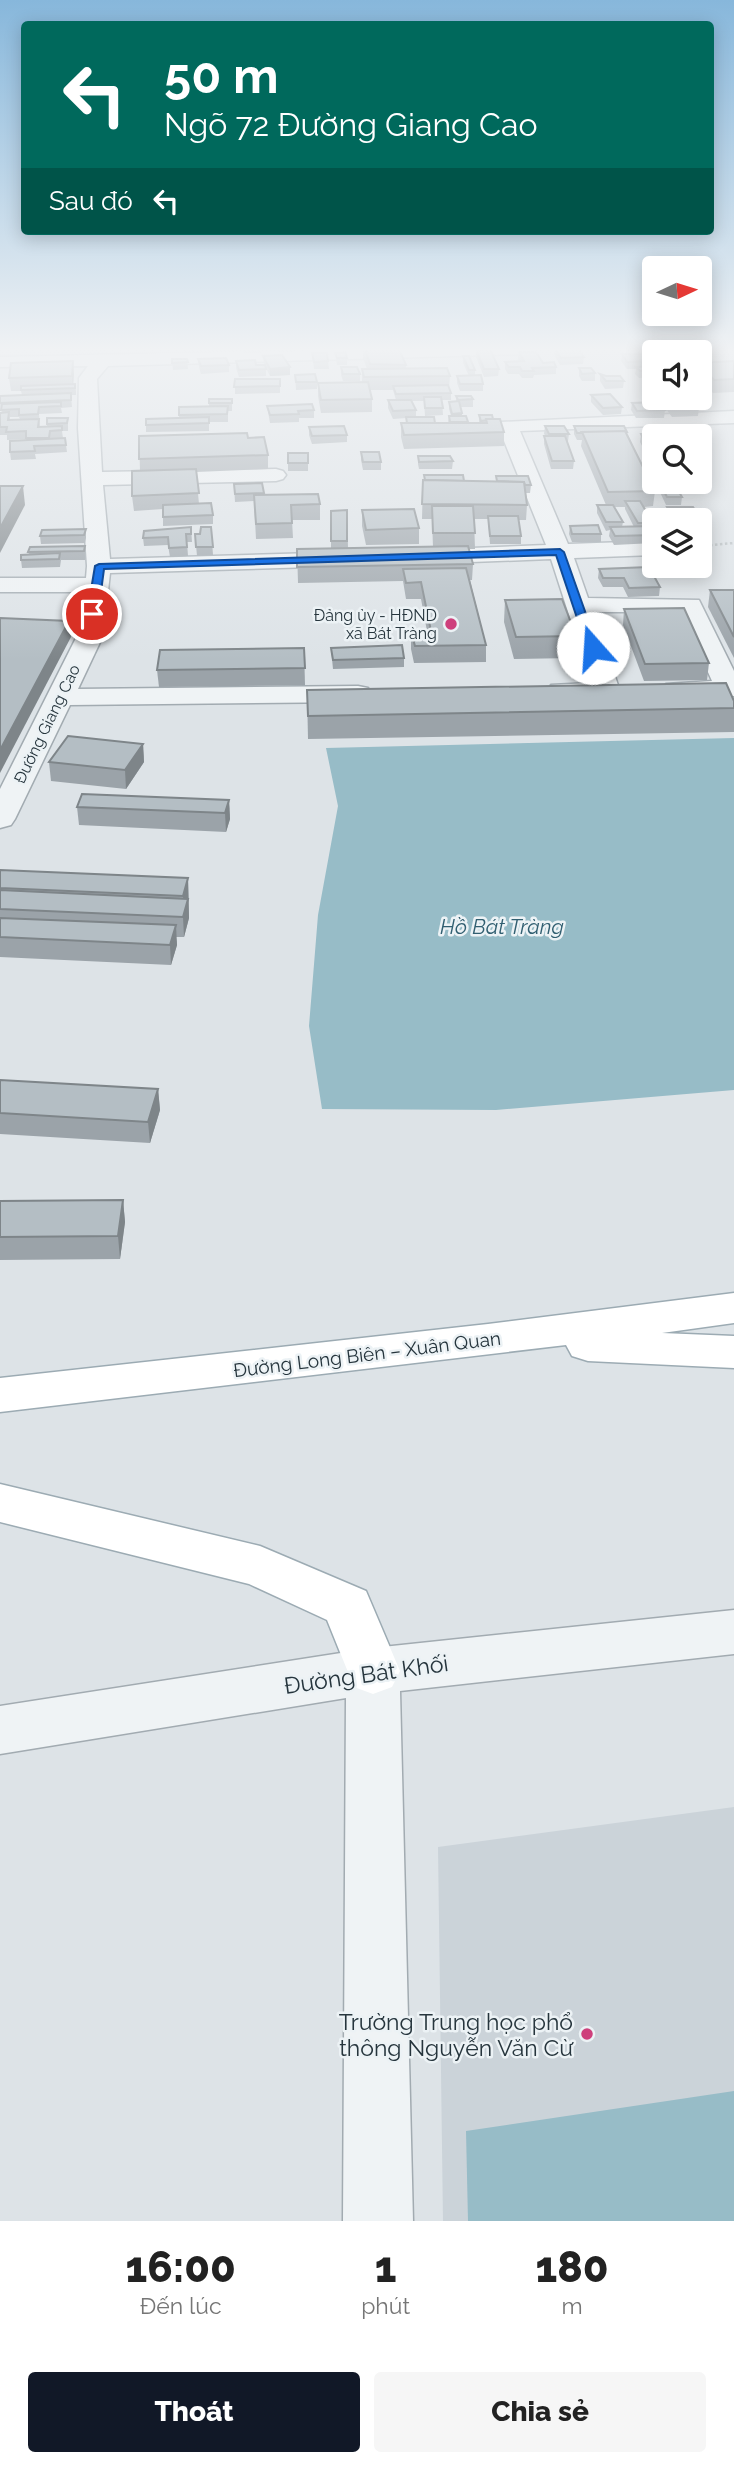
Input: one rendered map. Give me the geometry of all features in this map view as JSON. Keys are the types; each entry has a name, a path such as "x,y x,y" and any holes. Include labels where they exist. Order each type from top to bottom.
{"main road":[{"name":"Đường Long Biên – Xuân Quan","path":"0,1395 488,1340 734,1308"},
{"path":"488,1340 734,1352"},
{"path":"0,1503 260,1566 348,1606 373,1671"}],"street":[{"name":"Đường Giang Cao","path":"0,819 90,636 98,576 91,453"},
{"path":"519,453 560,552 607,691"},
{"path":"92,479 276,475"},
{"path":"0,584 385,558 642,549"},
{"path":"539,692 729,689 690,606 578,605"},
{"path":"62,697 388,694"},
{"name":"Đường Bát Khối","path":"0,1730 373,1671 734,1632"},
{"path":"373,1671 378,2221"}],"path":[{"path":"712,544 734,542"}],"shaded area":[{"name":"Trường Trung học phổ thông Nguyễn Văn Cừ","path":"734,1807 734,2221 443,2221 438,1847"}],"water":[{"name":"Hồ Bát Tràng","path":"734,738 734,1090 496,1110 322,1109 309,1026 318,915 338,806 326,748"},
{"path":"734,2091 734,2221 468,2221 466,2131"}],"building":[{"path":"139,453 267,453 268,455 139,459"},
{"path":"288,453 308,453 308,463 288,463"},
{"path":"361,453 379,453 381,462 363,462"},
{"path":"549,453 571,453 574,461 552,461"},
{"path":"591,453 636,453 642,465 642,491 608,492"},
{"path":"418,456 450,456 453,461 419,462"},
{"path":"196,469 199,493 132,496 132,471"},
{"path":"424,475 463,475 464,481 425,480"},
{"path":"496,476 528,476 531,485 525,485 524,482 497,481"},
{"path":"423,480 524,482 527,505 422,504"},
{"path":"262,483 264,493 235,494 234,484"},
{"path":"0,486 23,486 0,528"},
{"path":"318,494 320,504 291,505 292,523 256,524 254,495"},
{"path":"665,494 680,494 682,497 667,497"},
{"path":"625,501 640,501 644,508 642,508 642,523 638,523"},
{"path":"211,503 213,515 163,517 163,505"},
{"path":"597,505 613,505 623,522 606,522"},
{"path":"432,506 473,506 475,533 433,533"},
{"path":"414,509 419,528 366,530 362,510"},
{"path":"347,510 347,541 331,541 331,511"},
{"path":"488,516 518,516 521,536 490,536"},
{"path":"598,525 601,534 572,534 570,526"},
{"path":"642,526 642,535 615,536 610,527"},
{"path":"191,527 191,534 186,534 187,547 169,548 168,537 143,538 144,531"},
{"path":"201,527 211,527 213,547 196,547 195,534 200,534"},
{"path":"86,529 84,535 40,536 42,530"},
{"path":"85,546 84,551 28,552 30,547"},
{"path":"468,546 473,564 297,567 297,549"},
{"path":"60,553 59,559 21,560 21,555"},
{"path":"642,567 642,578 655,578 660,587 629,588 624,578 603,578 599,569"},
{"name":"Đảng ủy - HĐND xã Bát Tràng","path":"466,568 486,645 415,646 411,632 431,631 421,582 406,583 403,569"},
{"path":"710,590 734,590 734,637"},
{"path":"562,599 576,636 516,637 505,600"},
{"path":"684,608 709,663 645,664 624,609"},
{"path":"0,618 69,621 0,750"},
{"path":"402,645 404,658 333,660 331,648"},
{"path":"304,648 305,668 157,670 160,650"},
{"path":"726,683 734,701 734,708 308,716 307,690"},
{"path":"68,736 143,744 125,770 49,762"},
{"path":"82,794 229,800 225,813 77,807"},
{"path":"0,870 188,878 183,896 0,888"},
{"path":"0,890 188,899 183,917 0,909"},
{"path":"0,918 176,925 170,945 0,937"},
{"path":"0,1080 158,1089 148,1122 0,1113"},
{"path":"123,1200 118,1236 0,1237 0,1201"}],"place":[{"name":"Đảng ủy - HĐND xã Bát Tràng","path":"451,624"},
{"name":"Trường Trung học phổ thông Nguyễn Văn Cừ","path":"587,2034"}],"route":[{"path":"92,614 99,566 560,552 593,648"}]}
